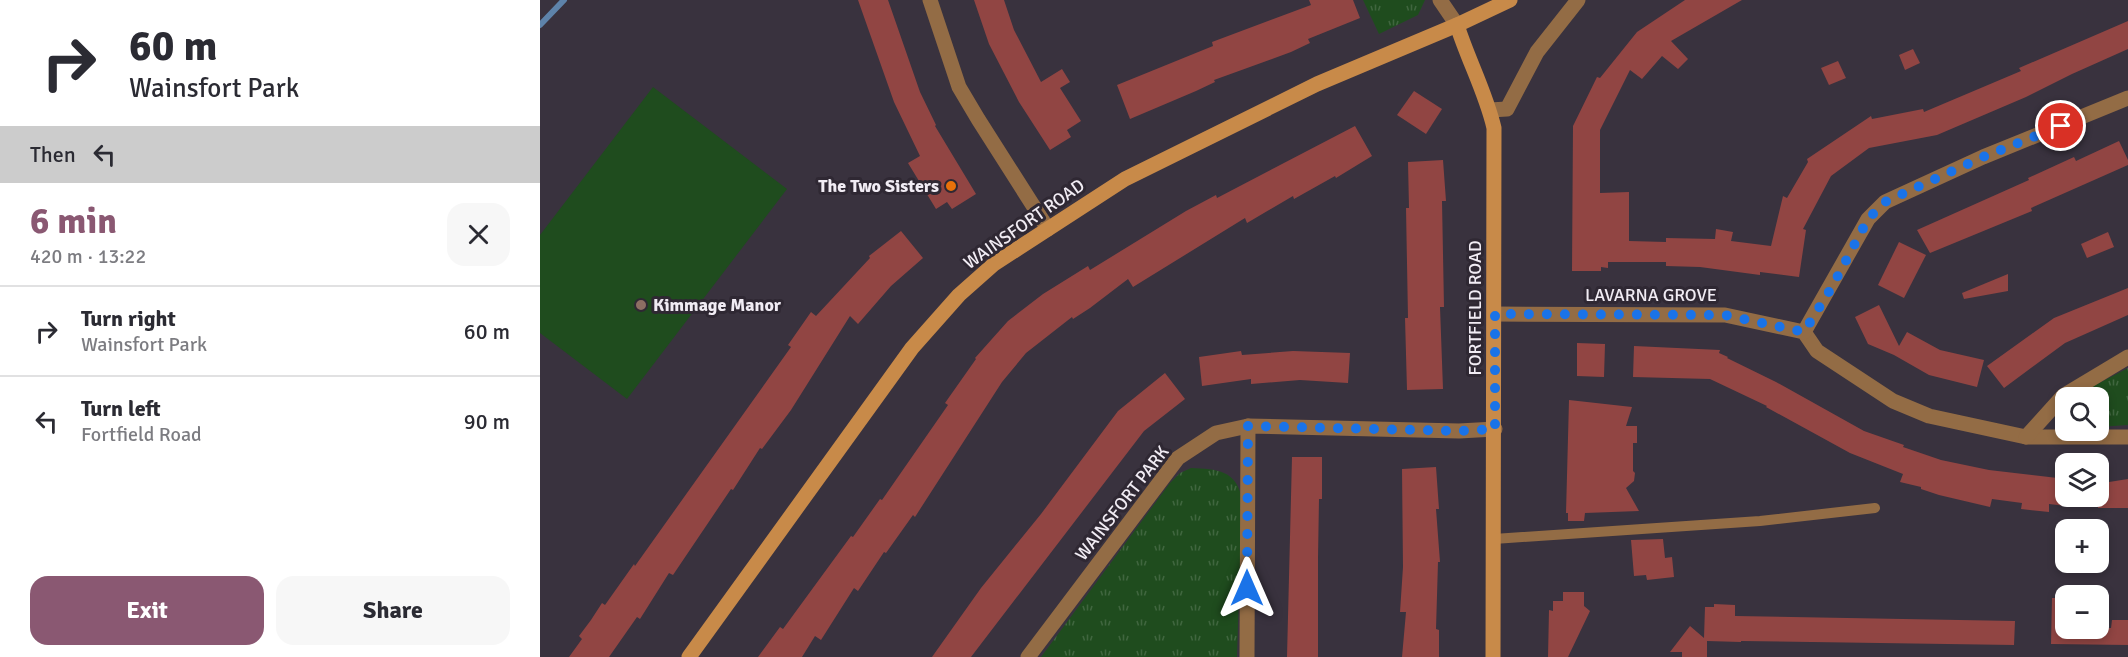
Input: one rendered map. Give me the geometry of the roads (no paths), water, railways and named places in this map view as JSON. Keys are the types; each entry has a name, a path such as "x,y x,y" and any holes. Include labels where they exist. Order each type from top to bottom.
{"main road":[{"path":"1457,25 1510,0"},
{"name":"WAINSFORT ROAD","path":"689,657 912,348 959,295 994,264 1125,179 1317,84 1457,25"},
{"name":"FORTFIELD ROAD","path":"1457,25 1465,51 1490,110 1494,128 1493,657"}],"street":[{"path":"930,0 959,87 1048,229"},
{"path":"1440,0 1457,25"},
{"path":"1490,110 1507,109 1536,52 1578,0"},
{"path":"2128,98 1983,157 1885,202 1868,219 1832,287 1804,332 1817,351 1893,401 1929,416 2026,437 2128,437"},
{"name":"LAVARNA GROVE","path":"1495,314 1725,315 1804,332"},
{"path":"2026,437 2063,396 2128,357"},
{"path":"1247,657 1248,426"},
{"name":"WAINSFORT PARK","path":"1028,657 1178,458 1216,433 1248,426 1459,431 1495,429"}],"lane":[{"path":"1494,539 1760,522 1875,508"}],"waterway":[{"path":"540,25 564,0"}],"place":[{"name":"The Two Sisters","path":"951,186"},
{"name":"Kimmage Manor","path":"641,305"}]}
